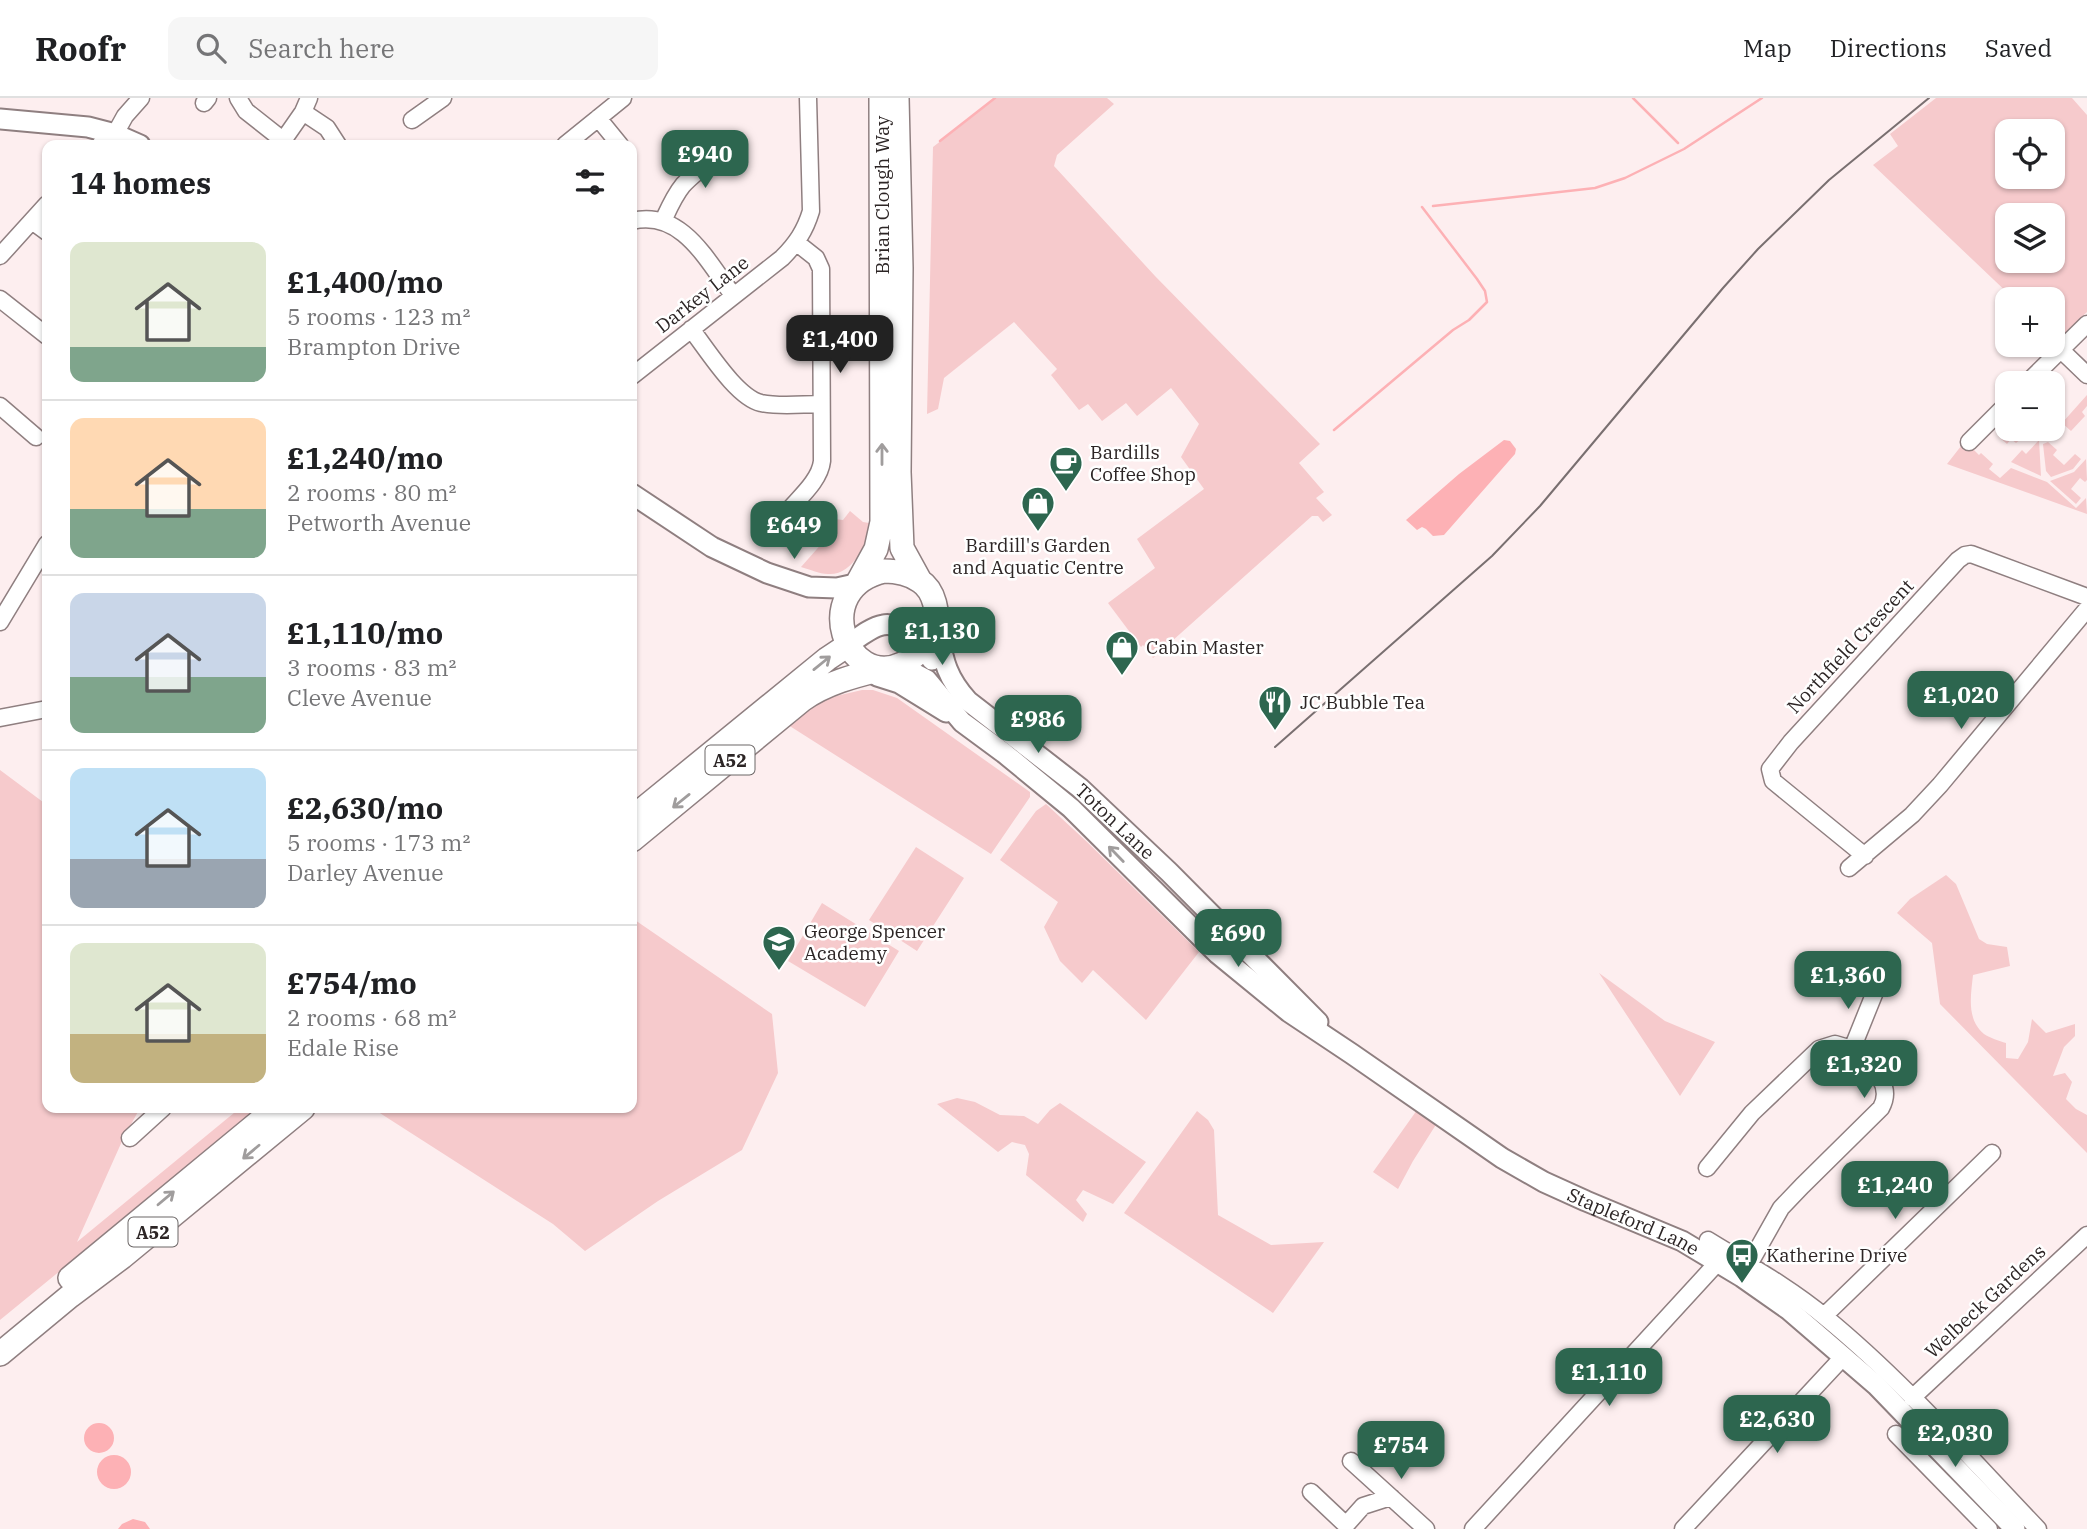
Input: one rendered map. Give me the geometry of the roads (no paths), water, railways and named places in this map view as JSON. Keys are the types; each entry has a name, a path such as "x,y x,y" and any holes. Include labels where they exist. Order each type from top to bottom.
{"highway":[{"name":"Brian Clough Way","path":"845,635 846,600 876,550 882,522 881,98"},
{"name":"Brian Clough Way","path":"897,98 901,268 899,472 902,548 919,579 931,594 936,623"},
{"path":"857,582 873,573 884,571 894,571 919,579"},
{"path":"845,635 863,660 886,669 912,659 923,650 936,623"},
{"name":"A52","path":"637,814 827,659 845,635"},
{"name":"A52","path":"637,836 802,700 817,690 859,675 886,669"},
{"name":"A52","path":"0,1336 270,1113"},
{"name":"A52","path":"0,1354 297,1113"}],"main road":[{"path":"0,119 59,123 108,137"},
{"path":"637,497 712,547 767,573 810,587 837,588 857,582"},
{"path":"810,587 832,606 845,635 891,625 905,632 953,684"},
{"name":"Toton Lane","path":"936,623 944,663 953,684 968,701 1080,788 1275,990"},
{"name":"Toton Lane","path":"886,669 911,671 927,680 962,722 1071,808 1210,946 1275,990"},
{"path":"859,675 875,676 899,683 962,722"},
{"name":"Stapleford Lane","path":"1275,990 1289,1012 1514,1165 1586,1201 1670,1235 1718,1262 1746,1271 1844,1356 1923,1432 2015,1529"}],"street":[{"path":"108,137 141,98"},
{"path":"238,98 246,111 279,140"},
{"path":"418,111 443,98"},
{"path":"571,140 622,98"},
{"path":"788,511 823,480 821,269 817,258 797,243 811,211 808,98"},
{"path":"284,140 306,105 335,140"},
{"path":"598,118 616,140"},
{"path":"663,221 684,184 719,148"},
{"path":"0,256 42,210"},
{"path":"637,220 663,221 684,233 733,295"},
{"path":"32,221 42,228"},
{"name":"Darkey Lane","path":"637,372 782,258 797,243"},
{"path":"0,299 42,331"},
{"path":"2065,346 2087,324"},
{"path":"691,328 736,388 752,399 766,403 821,404"},
{"path":"2065,354 2087,375"},
{"path":"2040,371 2054,357"},
{"path":"0,406 36,437"},
{"path":"1969,442 1995,416"},
{"path":"0,622 42,552"},
{"name":"Northfield Crescent","path":"1865,856 1773,781 1770,769 1791,742 1965,555 1972,554 2087,597"},
{"path":"1849,868 1912,815 1940,785 2087,609"},
{"path":"0,718 42,710"},
{"path":"1852,1049 1877,987"},
{"path":"1715,1164 1752,1113 1806,1051 1841,1044 1852,1049 1893,1096 1885,1101 1876,1114 1781,1208 1746,1271"},
{"path":"130,1138 153,1113"},
{"path":"1824,1316 1988,1163"},
{"name":"Welbeck Gardens","path":"1912,1398 2087,1235"},
{"name":"Stapleford Lane","path":"1708,1240 1746,1271 1824,1316 1912,1398 2038,1529"},
{"path":"1473,1529 1718,1262"},
{"path":"1683,1529 1844,1356"},
{"path":"1895,1435 1989,1529"},
{"path":"1361,1463 1391,1497 1426,1529"},
{"path":"1311,1492 1346,1525 1363,1506 1391,1497"}],"waterway":[{"path":"940,141 995,98"},
{"path":"1633,98 1678,143"},
{"path":"1433,206 1595,188 1625,178 1684,149 1762,98"},
{"path":"1334,430 1453,330 1469,320 1487,302 1485,291 1477,279 1422,207"}],"tram line":[{"path":"1275,747 1492,556 1540,506 1758,249 1829,180 1929,98"}],"place":[{"name":"Bardills Coffee Shop","path":"1066,493"},
{"name":"Bardill's Garden and Aquatic Centre","path":"1038,533"},
{"name":"Cabin Master","path":"1122,677"},
{"name":"JC Bubble Tea","path":"1275,732"},
{"name":"George Spencer Academy","path":"779,972"},
{"name":"Katherine Drive","path":"1742,1285"}]}
